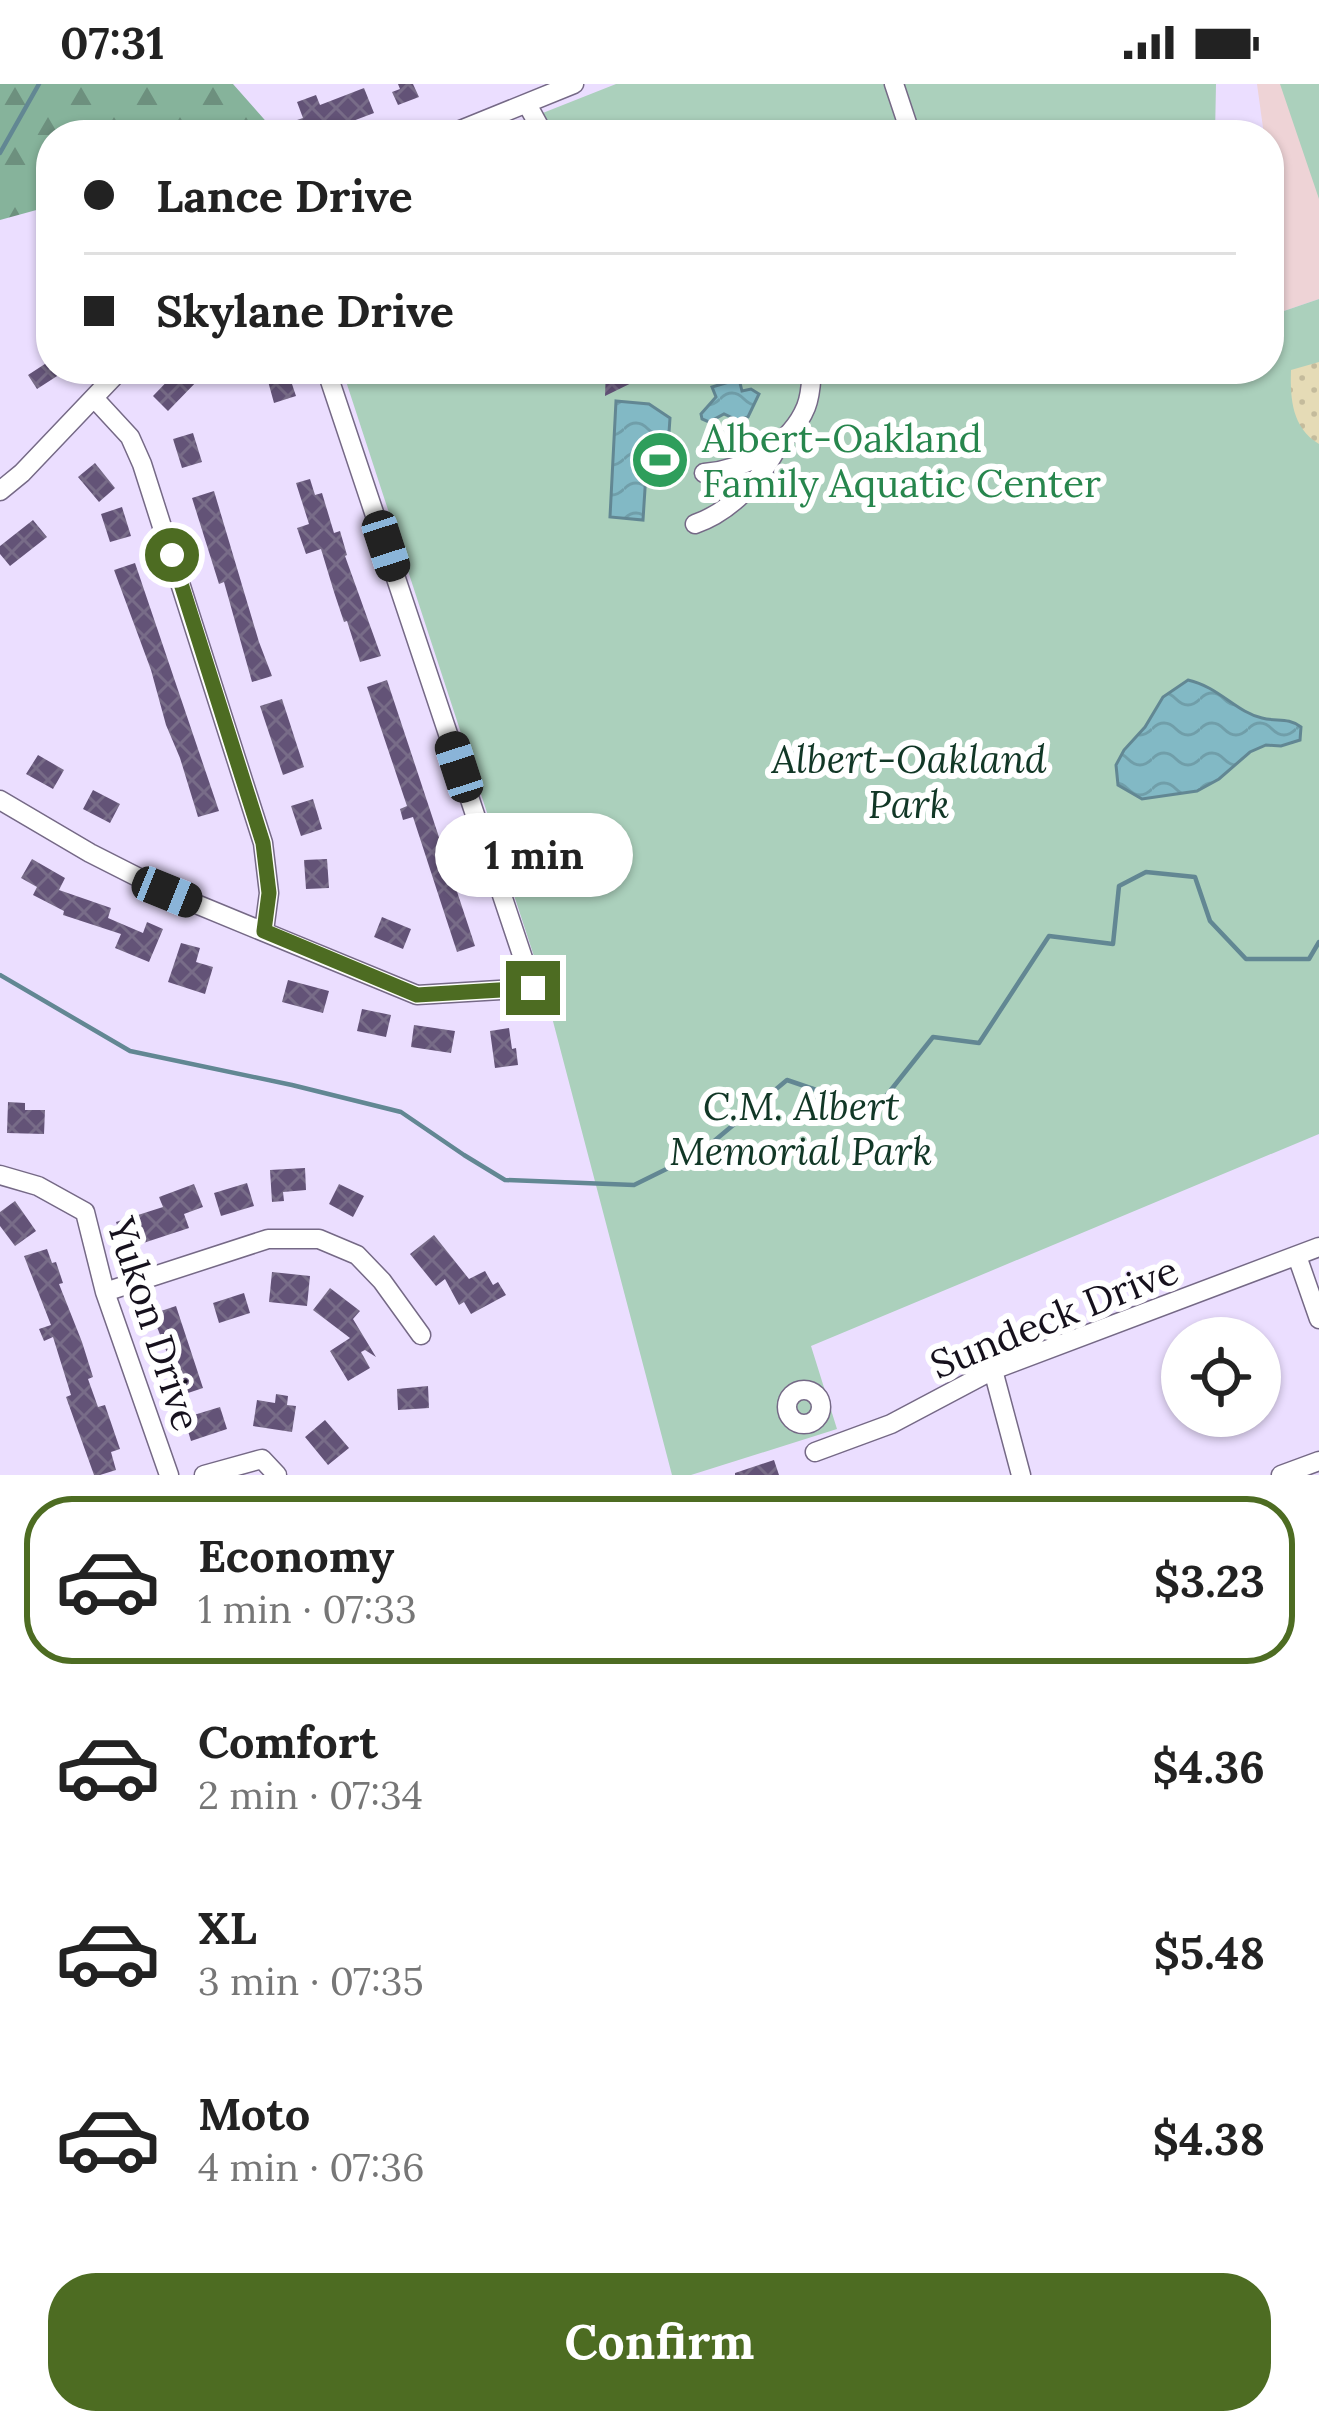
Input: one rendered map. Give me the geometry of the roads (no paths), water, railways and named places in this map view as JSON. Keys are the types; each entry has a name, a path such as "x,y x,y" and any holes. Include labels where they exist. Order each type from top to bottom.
{"street":[{"path":"481,120 537,94 574,84"},
{"path":"894,84 905,120"},
{"path":"0,491 107,384"},
{"path":"0,800 167,892 417,995 533,988 331,384"},
{"path":"695,524 717,517 774,455 805,409 811,384"},
{"path":"94,398 130,437 142,464 245,781 263,843 269,893 264,931"},
{"path":"704,473 750,461 779,444"},
{"path":"727,469 733,489 742,493"},
{"name":"Yukon Drive","path":"0,1175 38,1186 85,1212 104,1292 169,1475"},
{"path":"104,1292 268,1238 319,1239 357,1256 382,1281 421,1335"},
{"name":"Sundeck Drive","path":"815,1452 891,1424 994,1370 1319,1247"},
{"path":"1297,1256 1319,1319"},
{"path":"994,1370 1021,1475"},
{"path":"808,1424 822,1475"},
{"path":"204,1475 262,1459 277,1475"},
{"path":"1281,1475 1319,1461"}],"water":[{"path":"740,384 742,391 759,394 748,417 737,420 724,414 709,422 701,414 716,397 712,387"},
{"path":"616,401 649,404 670,418 668,447 647,458 643,520 610,517"},
{"path":"1188,680 1253,715 1296,724 1301,727 1300,740 1250,752 1197,791 1142,799 1118,785 1116,765 1163,697"}],"waterway":[{"path":"0,153 39,84"},
{"path":"0,975 130,1051 401,1112 505,1180 634,1185 701,1152 787,1080 875,1110 933,1037 979,1043 1049,936 1113,944 1119,886 1146,872 1195,877 1210,921 1246,959 1309,959 1319,942"}],"place":[{"name":"Albert-Oakland Family Aquatic Center","path":"660,460"}],"park label":[{"name":"Albert-Oakland Park","path":"909,782"},
{"name":"C.M. Albert Memorial Park","path":"801,1128"}]}
